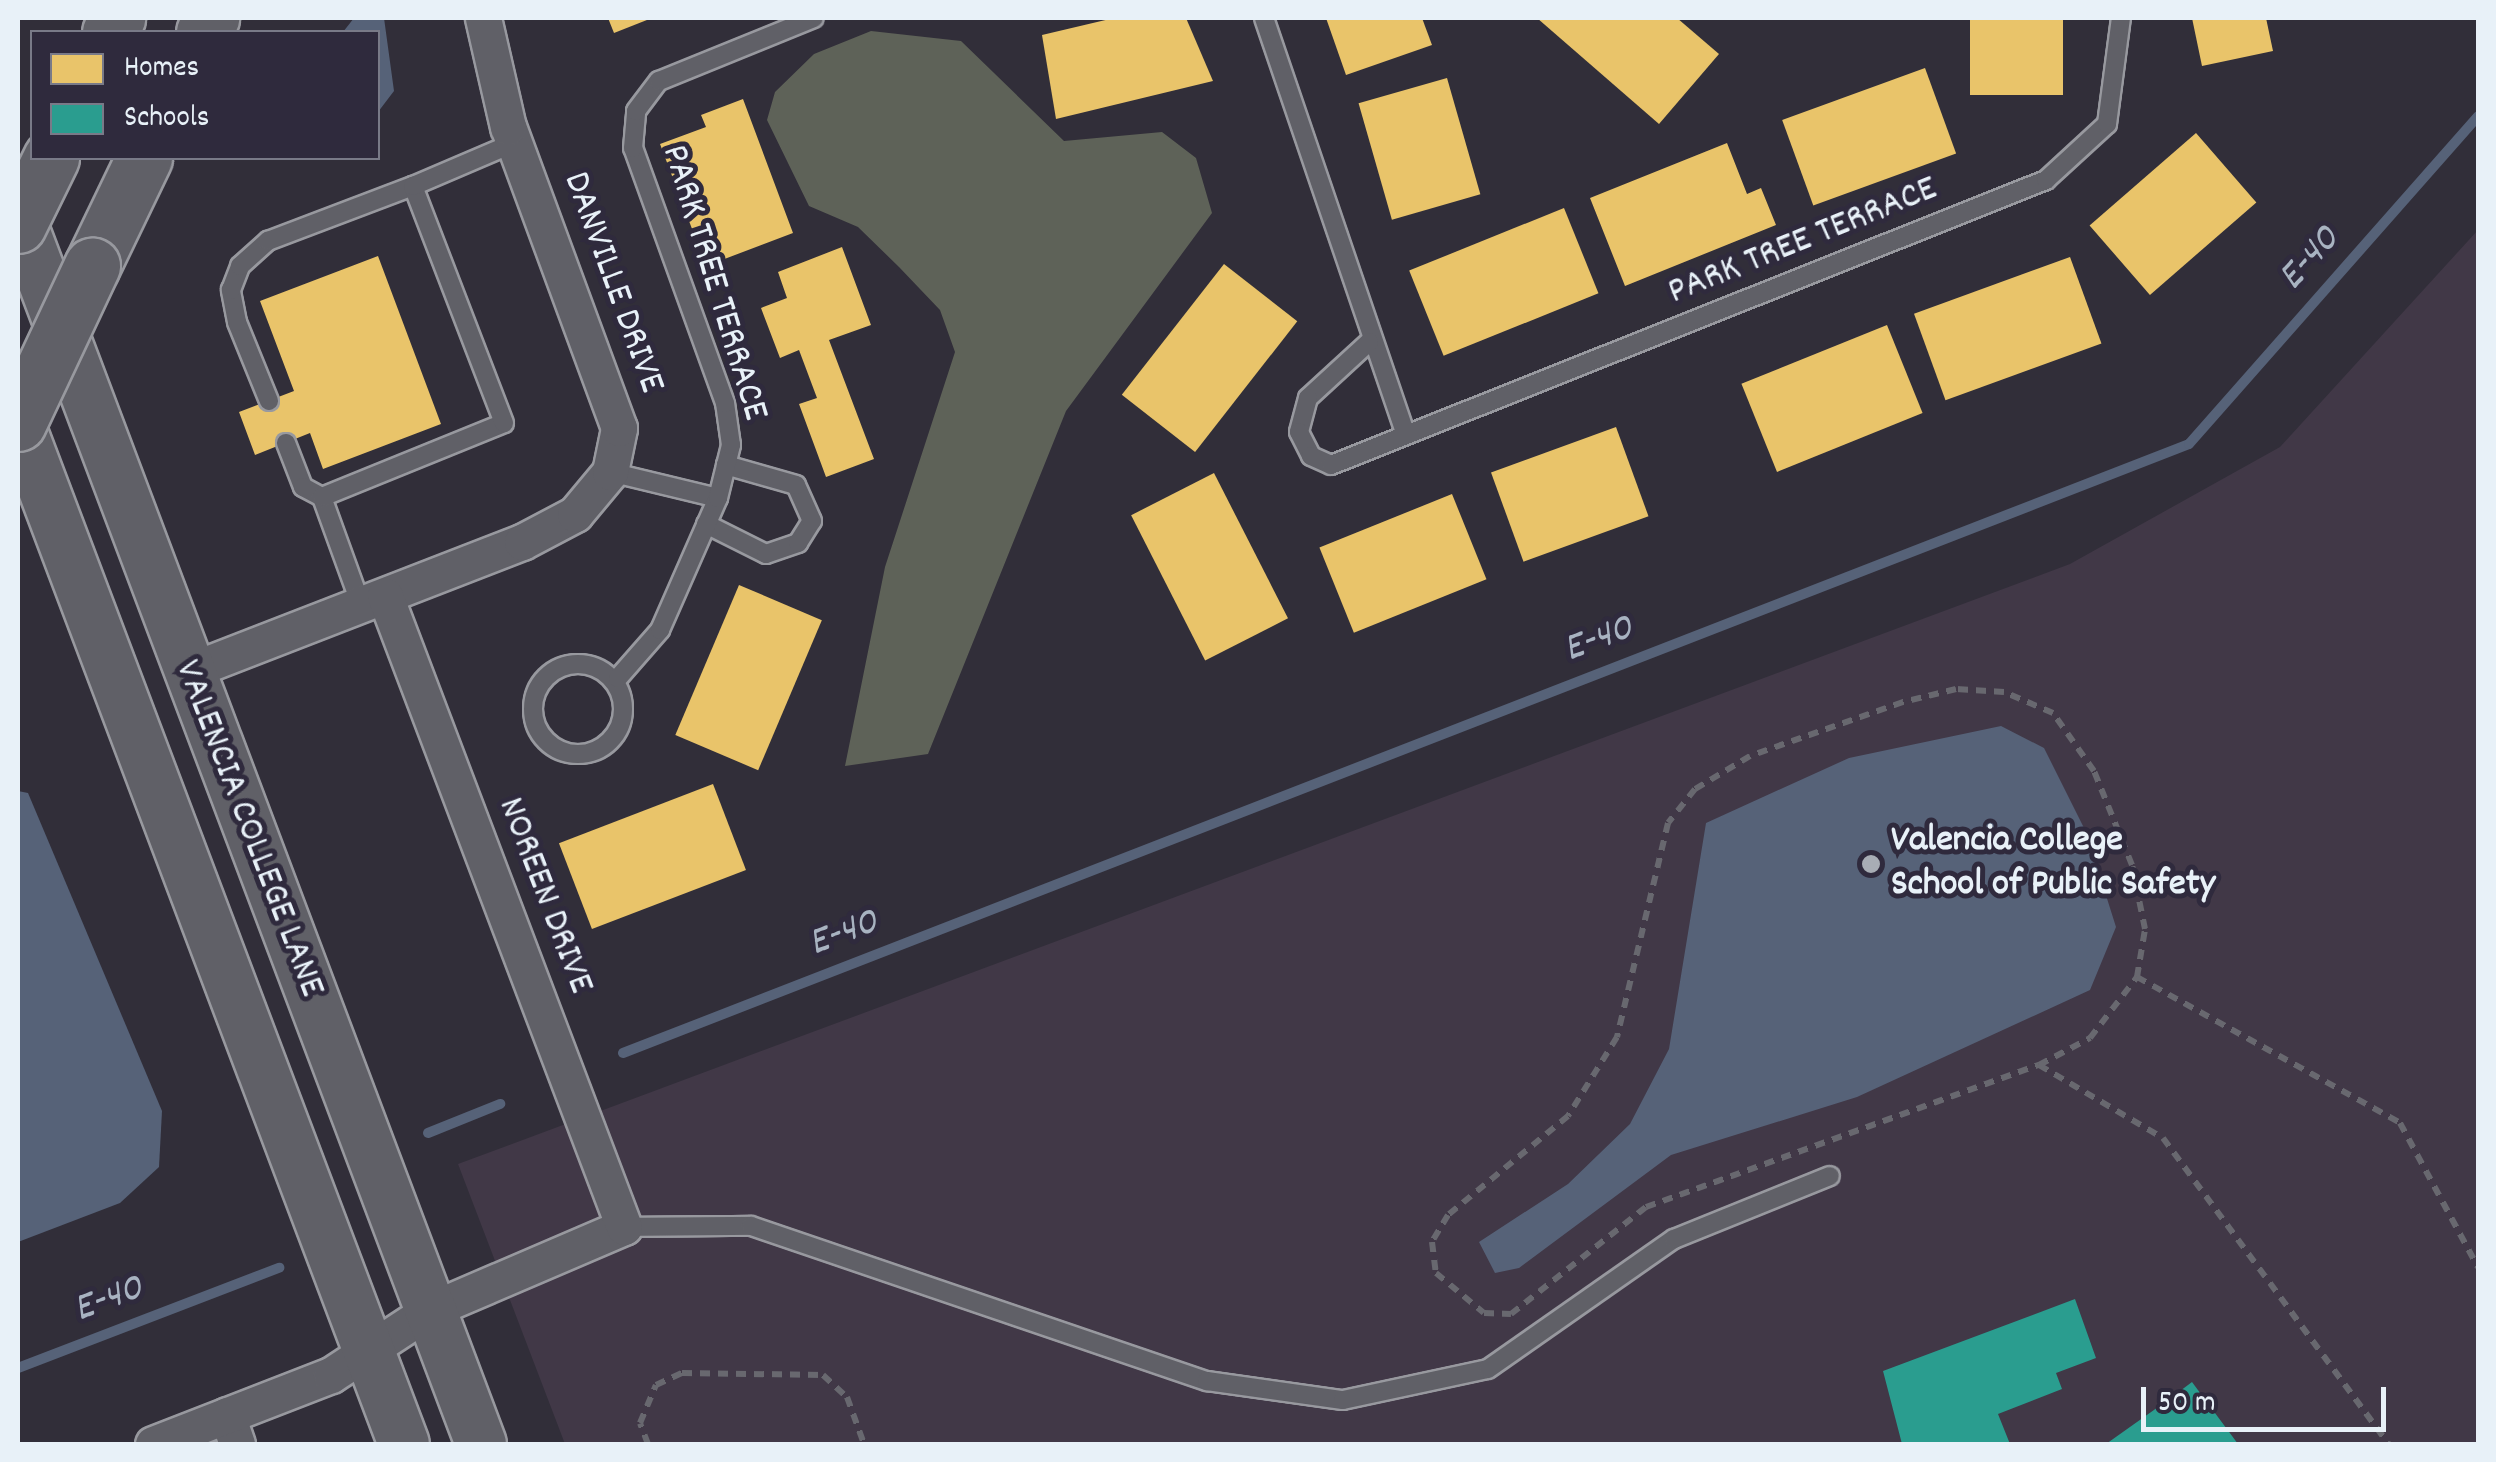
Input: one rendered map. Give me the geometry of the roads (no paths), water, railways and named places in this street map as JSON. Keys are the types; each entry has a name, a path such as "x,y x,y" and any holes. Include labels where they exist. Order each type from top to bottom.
{"highway":[{"path":"18,226 50,160"},
{"path":"18,422 143,160"}],"street":[{"name":"DANVILLE DRIVE","path":"483,18 514,143 604,376 619,428 610,472"},
{"name":"VALENCIA COLLEGE LANE","path":"18,214 481,1444"},
{"name":"VALENCIA COLLEGE LANE","path":"18,422 404,1444"},
{"path":"39,478 78,510 134,648 155,668 188,671 373,600 575,514 610,472"},
{"name":"NOREEN DRIVE","path":"373,600 624,1227"},
{"path":"153,1444 232,1430 369,1353 430,1310 624,1227"}],"lane":[{"name":"PARK TREE TERRACE","path":"618,678 660,630 718,498 726,465 725,404 633,148 636,111 659,81 814,18"},
{"path":"1264,18 1369,342 1406,434"},
{"name":"PARK TREE TERRACE","path":"1369,342 1308,398 1299,432 1311,456 1331,466 2046,180 2107,124 2121,18"},
{"path":"269,400 237,322 232,290 240,266 268,241 514,143"},
{"path":"322,497 504,423 413,186"},
{"path":"286,443 304,486 322,497 373,600"},
{"path":"706,524 766,554 798,543 812,521 796,485 726,465"},
{"path":"610,472 718,498"},
{"path":"586,665 618,678 625,696 614,732 580,754 564,755 542,739 532,712 549,678 586,665"},
{"path":"624,1227 751,1226 1207,1381 1343,1400 1488,1370 1674,1238 1830,1176"}],"water":[{"path":"354,18 384,18 394,91 380,109 380,30 345,30"},
{"path":"2001,726 2044,748 2086,832 2116,927 2090,990 1857,1097 1671,1155 1519,1268 1495,1273 1479,1242 1568,1184 1630,1124 1669,1049 1706,823 1849,758"},
{"path":"18,791 28,793 162,1111 159,1167 120,1203 18,1242"}],"waterway":[{"name":"E-40","path":"623,1053 2189,444 2478,116"},
{"name":"E-40","path":"428,1133 500,1104"},
{"name":"E-40","path":"18,1368 279,1268"}],"place":[{"name":"Valencia College School of Public Safety","path":"1871,864"}]}
